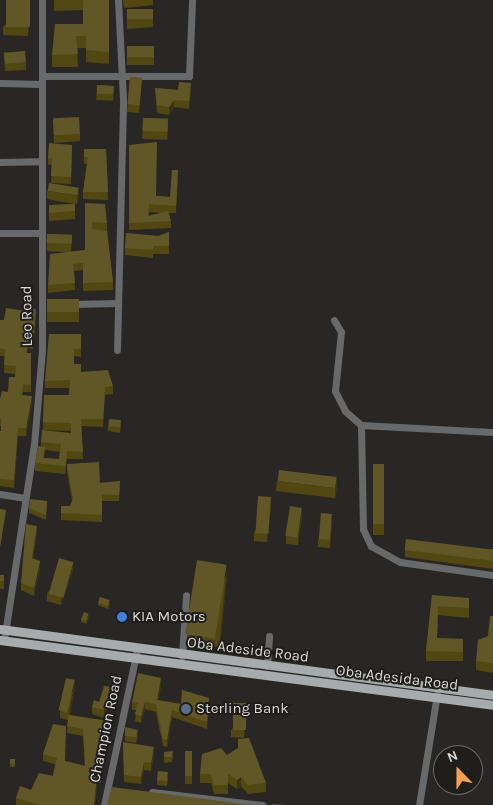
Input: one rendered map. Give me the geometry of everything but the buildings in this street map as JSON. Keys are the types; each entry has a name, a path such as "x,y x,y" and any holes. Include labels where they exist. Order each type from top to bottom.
{"main road":[{"name":"Oba Adeside Road","path":"3,629 136,654 182,656 267,666 437,692 493,695"},
{"name":"Oba Adesida Road","path":"2,640 136,654 437,692 493,705"}],"street":[{"name":"Leo Road","path":"2,640 38,400 41,304 39,161 42,0"},
{"path":"117,350 122,77 118,0"},
{"path":"0,82 192,75 192,0"},
{"path":"0,162 39,161"},
{"path":"0,233 40,233"},
{"path":"60,304 117,302"},
{"path":"41,304 51,304"},
{"path":"334,320 341,332 335,391 345,410 361,425 493,432"},
{"path":"361,425 362,524 371,546 400,562 493,575"},
{"path":"0,494 24,498"},
{"path":"182,656 186,595"},
{"path":"267,666 269,636"},
{"name":"Champion Road","path":"104,805 136,654"},
{"path":"419,805 437,692"},
{"path":"107,787 117,788"},
{"path":"145,791 262,805"}],"place":[{"name":"KIA Motors","path":"122,617"},
{"name":"Sterling Bank","path":"186,709"}]}
